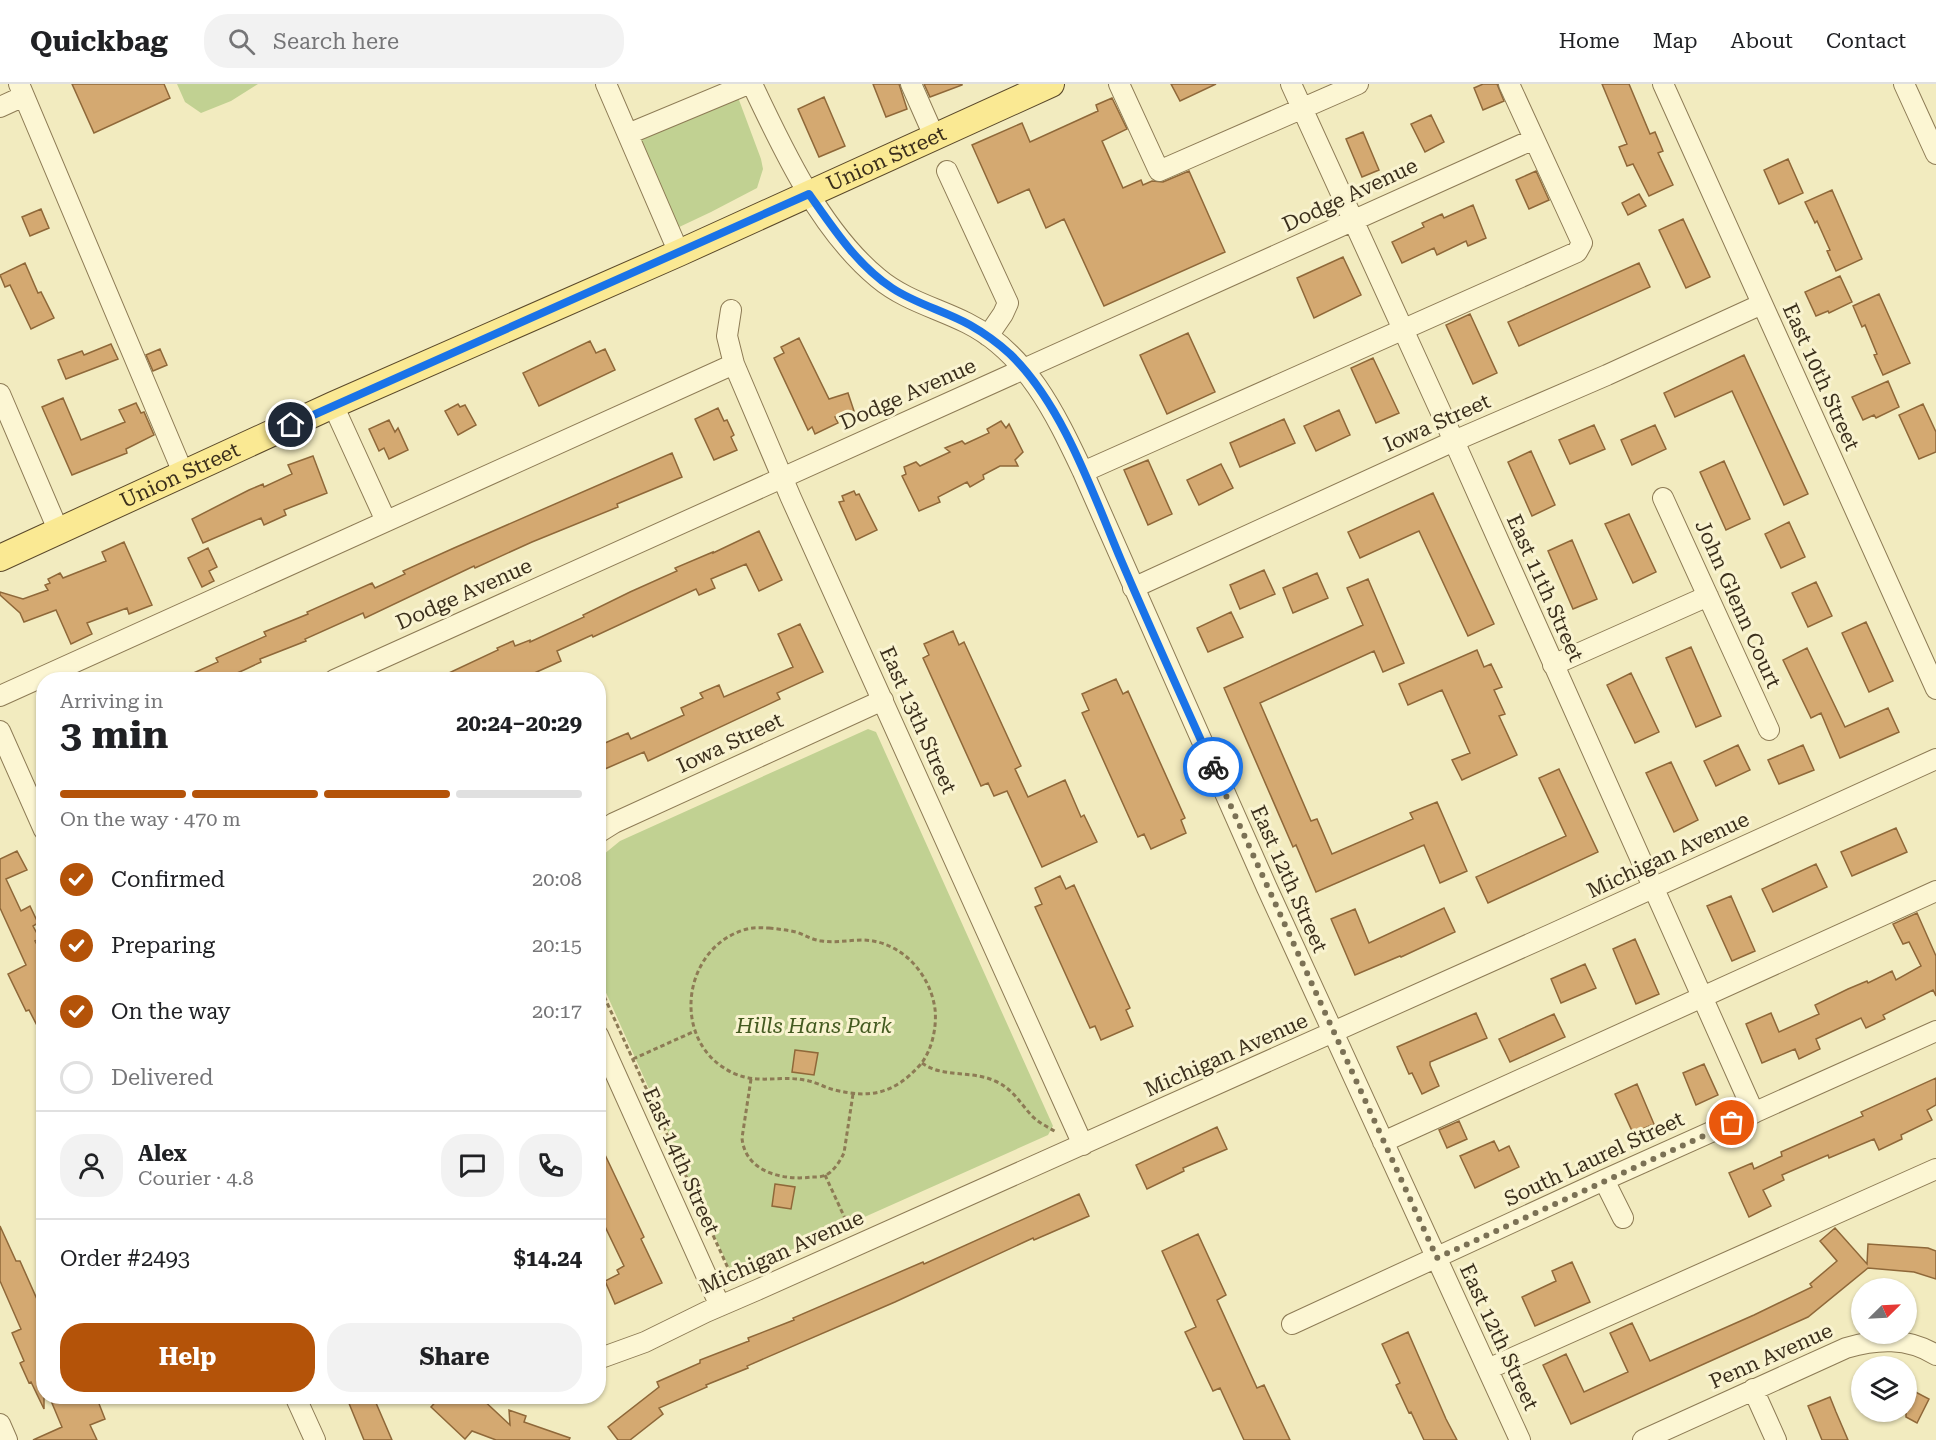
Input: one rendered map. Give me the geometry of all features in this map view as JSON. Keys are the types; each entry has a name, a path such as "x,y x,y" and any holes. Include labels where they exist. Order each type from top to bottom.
{"main road":[{"name":"Union Street","path":"0,558 333,405 679,253 1051,84"}],"street":[{"path":"606,84 679,253"},
{"path":"628,134 750,84 809,194"},
{"path":"911,84 934,136"},
{"path":"1119,84 1159,171 1358,84"},
{"name":"East 11th Street","path":"1292,84 1754,1113"},
{"path":"1083,472 1577,252 1582,243 1509,84"},
{"name":"East 10th Street","path":"1663,84 1936,689"},
{"path":"1904,84 1936,154"},
{"path":"0,107 22,90 184,475"},
{"name":"Dodge Avenue","path":"352,672 1533,139"},
{"path":"947,171 1008,303 1004,314 988,336"},
{"name":"East 12th Street","path":"809,194 861,262 879,278 912,299 969,324 988,336 1010,354 1023,369 1039,388 1056,416 1333,1033 1520,1440"},
{"name":"Iowa Street","path":"1133,588 1454,441 1607,375 1762,304"},
{"name":"East 13th Street","path":"731,310 727,336 734,364 782,477 1083,1145"},
{"path":"53,672 734,364"},
{"path":"0,394 5,418 59,532"},
{"path":"333,405 387,521"},
{"name":"John Glenn Court","path":"1663,498 1769,730"},
{"path":"1553,665 1708,596"},
{"path":"0,696 36,680"},
{"name":"Iowa Street","path":"606,828 882,700"},
{"path":"0,731 36,807"},
{"name":"Michigan Avenue","path":"606,1356 645,1342 720,1306 1333,1033 1936,759"},
{"path":"1383,1142 1936,891"},
{"name":"South Laurel Street","path":"1292,1324 1604,1180 1936,1031"},
{"name":"East 14th Street","path":"606,1053 720,1306"},
{"path":"1488,1369 1936,1169"},
{"path":"1604,1180 1623,1218"},
{"name":"Penn Avenue","path":"1643,1440 1846,1348 1869,1341 1892,1341 1930,1351"},
{"path":"1753,1389 1776,1440"},
{"path":"299,1404 315,1440"},
{"path":"0,1424 7,1440"}],"path":[{"path":"769,928 799,933 820,941 864,940 893,948 917,967 927,981 933,999 934,1034 922,1063 898,1085 879,1093 853,1094 801,1079 765,1081 732,1073 709,1055 695,1031 690,1003 695,976 707,956 729,937 746,929 769,928"},
{"path":"606,1000 732,1280 743,1275"},
{"path":"633,1059 695,1031"},
{"path":"922,1063 935,1071 976,1074 996,1081 1010,1090 1036,1120 1059,1134"},
{"path":"751,1078 742,1145 750,1160 767,1172 786,1178 825,1175 834,1168 843,1153 853,1094"},
{"path":"1053,1122 1059,1134"},
{"path":"1047,1138 1059,1134"},
{"path":"825,1175 849,1227"}],"green space":[{"path":"177,84 258,84 231,101 201,113 185,102"},
{"path":"736,92 761,159 763,169 757,188 675,229 636,137"},
{"name":"Hills Hans Park","path":"868,729 876,732 1053,1126 1048,1135 737,1274 730,1270 606,993 606,852 620,841"}],"building":[{"path":"72,84 164,84 170,98 94,133"},
{"path":"873,84 899,84 907,109 886,117"},
{"path":"924,84 962,84 962,85 930,97"},
{"path":"1171,84 1216,84 1180,101"},
{"path":"1483,84 1497,84 1504,101 1483,110 1474,88"},
{"path":"1602,84 1629,84 1650,134 1655,132 1663,151 1658,153 1673,185 1649,196 1633,164 1627,166 1619,147 1627,144"},
{"path":"824,97 845,146 819,157 798,109"},
{"path":"1112,98 1127,129 1102,141 1123,188 1141,180 1143,185 1152,181 1163,182 1189,171 1225,252 1104,306 1064,219 1046,228 1029,189 998,203 972,145 1022,123 1030,142 1098,111 1096,105"},
{"path":"1431,115 1444,142 1425,152 1411,124"},
{"path":"1363,132 1379,170 1362,177 1346,139"},
{"path":"1788,159 1803,193 1779,204 1764,170"},
{"path":"1536,171 1549,200 1529,209 1516,180"},
{"path":"1832,190 1862,259 1836,271 1827,251 1830,250 1817,221 1815,223 1805,202"},
{"path":"1639,194 1646,206 1628,215 1622,203"},
{"path":"1473,205 1486,238 1468,246 1466,241 1437,255 1434,248 1402,263 1392,242 1424,227 1422,223 1442,214 1444,218"},
{"path":"41,209 49,228 30,236 22,217"},
{"path":"1683,219 1710,277 1686,288 1659,230"},
{"path":"1343,257 1361,295 1314,318 1297,278"},
{"path":"25,263 38,293 41,292 54,318 31,329 10,285 5,287 0,275"},
{"path":"1639,263 1650,287 1519,346 1508,322"},
{"path":"1840,276 1852,302 1829,313 1828,311 1816,316 1805,292"},
{"path":"1879,294 1910,363 1883,375 1865,325 1862,327 1853,306"},
{"path":"1470,314 1497,373 1473,384 1446,325"},
{"path":"1188,333 1215,392 1167,414 1140,355"},
{"path":"799,338 829,399 848,393 854,411 835,417 838,423 815,434 812,427 808,430 774,358 784,353 781,347"},
{"path":"590,341 596,353 605,349 615,370 539,406 523,373"},
{"path":"111,344 118,359 66,379 58,360 82,351 84,355"},
{"path":"160,349 167,365 153,371 146,355"},
{"path":"1744,355 1808,494 1784,505 1732,391 1675,417 1664,393"},
{"path":"1373,358 1399,413 1376,423 1351,368"},
{"path":"1888,381 1899,407 1876,418 1874,415 1863,420 1852,397"},
{"path":"63,398 81,440 125,422 119,410 136,403 141,413 144,412 154,435 126,449 127,453 72,475 42,407"},
{"path":"458,404 460,407 465,405 476,425 458,435 445,411"},
{"path":"1923,404 1936,432 1936,452 1919,459 1899,415"},
{"path":"718,408 734,435 731,437 737,450 714,460 695,419"},
{"path":"1339,410 1350,435 1316,451 1304,426"},
{"path":"1284,419 1295,443 1240,467 1230,443"},
{"path":"389,420 395,432 398,428 408,450 389,459 384,448 379,451 369,429"},
{"path":"1001,421 1006,428 1009,424 1023,452 1015,460 1018,466 1000,466 983,475 984,479 970,487 967,482 938,497 940,502 919,511 902,476 906,474 904,467 916,462 920,466 950,452 945,448 962,441 965,444 989,433 987,429"},
{"path":"1594,425 1605,449 1570,464 1559,440"},
{"path":"1655,425 1666,449 1632,465 1621,440"},
{"path":"1531,451 1555,505 1532,516 1508,462"},
{"path":"672,453 682,477 617,504 618,507 475,568 474,566 365,618 363,613 305,639 306,641 260,659 261,662 239,672 196,672 218,662 216,658 266,636 264,632 372,583 375,588 405,574 403,571"},
{"path":"313,456 327,493 284,510 286,515 264,525 261,518 203,543 192,519 249,490 263,484 264,487 292,474 288,465"},
{"path":"1148,460 1172,514 1148,525 1124,470"},
{"path":"1724,461 1750,519 1726,530 1700,472"},
{"path":"1221,464 1233,488 1199,505 1187,480"},
{"path":"854,491 856,495 859,494 877,530 856,540 839,502 844,501 842,496"},
{"path":"1433,493 1494,624 1468,636 1419,531 1360,558 1348,532"},
{"path":"1629,514 1656,572 1633,583 1605,524"},
{"path":"1789,522 1805,557 1781,568 1765,534"},
{"path":"759,531 782,580 759,591 746,564 711,579 715,588 699,595 696,589 593,637 592,635 557,651 561,661 537,672 451,672 513,641 515,646 530,640 530,642 677,571 675,568"},
{"path":"1572,540 1597,599 1573,609 1548,551"},
{"path":"124,542 152,605 129,614 127,608 87,623 92,634 71,644 56,610 24,622 20,613 0,595 0,592 23,599 48,590 45,585 50,583 48,579 60,573 63,578 106,561 102,552"},
{"path":"208,548 217,567 209,571 214,581 202,587 188,558"},
{"path":"1264,570 1275,594 1240,609 1230,585"},
{"path":"1317,573 1328,598 1293,613 1283,588"},
{"path":"1368,579 1404,663 1383,672 1374,651 1260,703 1311,821 1317,819 1332,854 1413,819 1410,813 1437,802 1467,871 1440,883 1424,845 1316,892 1296,845 1293,847 1224,688 1363,625 1347,588"},
{"path":"1816,582 1832,616 1808,627 1792,593"},
{"path":"1231,612 1243,637 1208,652 1197,628"},
{"path":"1866,622 1893,681 1869,692 1842,633"},
{"path":"800,624 823,672 777,693 780,699 648,761 644,752 606,769 606,743 628,733 631,739 684,715 681,708 703,698 700,693 719,685 724,697 793,667 778,634"},
{"path":"953,631 959,645 964,642 1021,766 1015,769 1028,797 1065,780 1081,817 1084,815 1097,842 1042,867 1007,791 994,796 988,783 981,786 923,658 929,655 924,644"},
{"path":"1691,647 1721,716 1696,727 1666,658"},
{"path":"1807,648 1845,727 1888,708 1899,732 1840,758 1821,713 1811,718 1783,660"},
{"path":"1477,650 1484,667 1491,664 1502,687 1494,690 1505,714 1499,716 1517,755 1462,780 1452,760 1470,753 1442,690 1408,705 1399,684"},
{"path":"1631,673 1659,732 1635,743 1607,685"},
{"path":"1116,679 1123,694 1128,691 1185,818 1181,820 1186,833 1151,849 1144,834 1138,837 1082,713 1089,710 1082,694"},
{"path":"1738,745 1750,770 1716,786 1704,761"},
{"path":"1803,745 1814,770 1779,784 1768,760"},
{"path":"1671,762 1698,820 1674,832 1646,773"},
{"path":"1559,769 1598,852 1488,903 1476,877 1566,836 1539,778"},
{"path":"1896,828 1907,852 1852,876 1841,852"},
{"path":"17,851 27,870 6,879 21,911 30,906 36,919 36,924 33,926 36,932 36,1024 29,1010 26,1011 8,974 26,965 0,908 0,859"},
{"path":"1816,864 1827,887 1773,912 1762,889"},
{"path":"1060,876 1066,889 1074,885 1130,1008 1126,1010 1133,1026 1101,1040 1095,1026 1090,1028 1035,907 1042,904 1035,888"},
{"path":"1731,896 1755,951 1732,961 1707,906"},
{"path":"1444,908 1455,932 1355,975 1331,919 1355,909 1369,943"},
{"path":"1917,913 1936,956 1936,996 1933,990 1883,1015 1885,1019 1866,1028 1861,1018 1816,1039 1820,1049 1799,1059 1795,1049 1762,1063 1746,1024 1771,1013 1779,1032 1819,1014 1815,1005 1848,989 1867,981 1868,983 1892,971 1896,980 1921,966 1909,942 1903,944 1893,924"},
{"path":"1635,939 1659,994 1636,1004 1613,949"},
{"path":"1585,964 1596,988 1561,1003 1551,979"},
{"path":"1476,1013 1487,1038 1430,1062 1439,1086 1422,1094 1412,1073 1409,1074 1397,1047"},
{"path":"1554,1014 1565,1037 1510,1062 1499,1039"},
{"path":"795,1050 818,1053 814,1075 792,1072"},
{"path":"1704,1064 1718,1095 1696,1105 1683,1073"},
{"path":"1936,1078 1936,1105 1927,1110 1932,1120 1901,1135 1902,1139 1879,1150 1874,1139 1829,1158 1828,1155 1782,1175 1784,1180 1763,1190 1771,1206 1749,1217 1729,1173 1752,1163 1754,1169 1782,1156 1781,1152 1863,1116 1861,1112"},
{"path":"1637,1084 1654,1124 1633,1133 1615,1094"},
{"path":"1459,1121 1467,1139 1447,1148 1439,1130"},
{"path":"1217,1127 1227,1149 1183,1168 1184,1171 1147,1189 1136,1165"},
{"path":"1494,1141 1499,1151 1509,1146 1519,1167 1475,1188 1460,1156"},
{"path":"606,1157 644,1237 641,1239 662,1283 615,1304 606,1280 619,1274 617,1270 624,1266 606,1229"},
{"path":"775,1184 795,1187 791,1209 772,1206"},
{"path":"1079,1194 1089,1216 1034,1240 1033,1238 706,1385 707,1387 659,1408 663,1414 630,1440 618,1440 608,1427 659,1387 657,1382 700,1363 700,1360 749,1341 748,1338 794,1320 793,1318 923,1262 924,1264"},
{"path":"0,1226 16,1261 20,1261 36,1297 36,1392 20,1363 24,1361 12,1333 21,1329 0,1281"},
{"path":"1835,1228 1867,1264 1868,1244 1928,1248 1936,1251 1936,1279 1914,1272 1868,1268 1856,1278 1851,1278 1851,1282 1808,1317 1571,1424 1543,1365 1566,1354 1584,1392 1628,1372 1610,1333 1632,1323 1650,1361 1812,1287 1810,1284 1837,1261 1820,1241"},
{"path":"1198,1234 1226,1295 1217,1300 1257,1388 1264,1385 1290,1440 1244,1440 1220,1388 1213,1391 1185,1332 1196,1327 1162,1251"},
{"path":"1572,1262 1590,1302 1535,1326 1522,1297 1556,1281 1552,1271"},
{"path":"1408,1332 1457,1440 1424,1440 1396,1385 1400,1383 1382,1344"},
{"path":"1917,1393 1929,1399 1917,1423 1915,1422 1917,1422"},
{"path":"1830,1397 1848,1440 1822,1440 1808,1406"},
{"path":"52,1404 99,1404 105,1419 90,1425 97,1440 33,1440 62,1427"},
{"path":"349,1404 376,1404 392,1440 364,1440"},
{"path":"434,1404 488,1404 510,1425 509,1410 526,1416 524,1422 570,1438 569,1440 496,1440 472,1431 465,1439 431,1407"}],"way so far":[{"path":"1213,767 1437,1258 1732,1123"}],"route":[{"path":"291,425 809,194 861,262 892,289 969,324 988,336 1010,354 1039,388 1056,416 1083,472 1213,767"}]}
